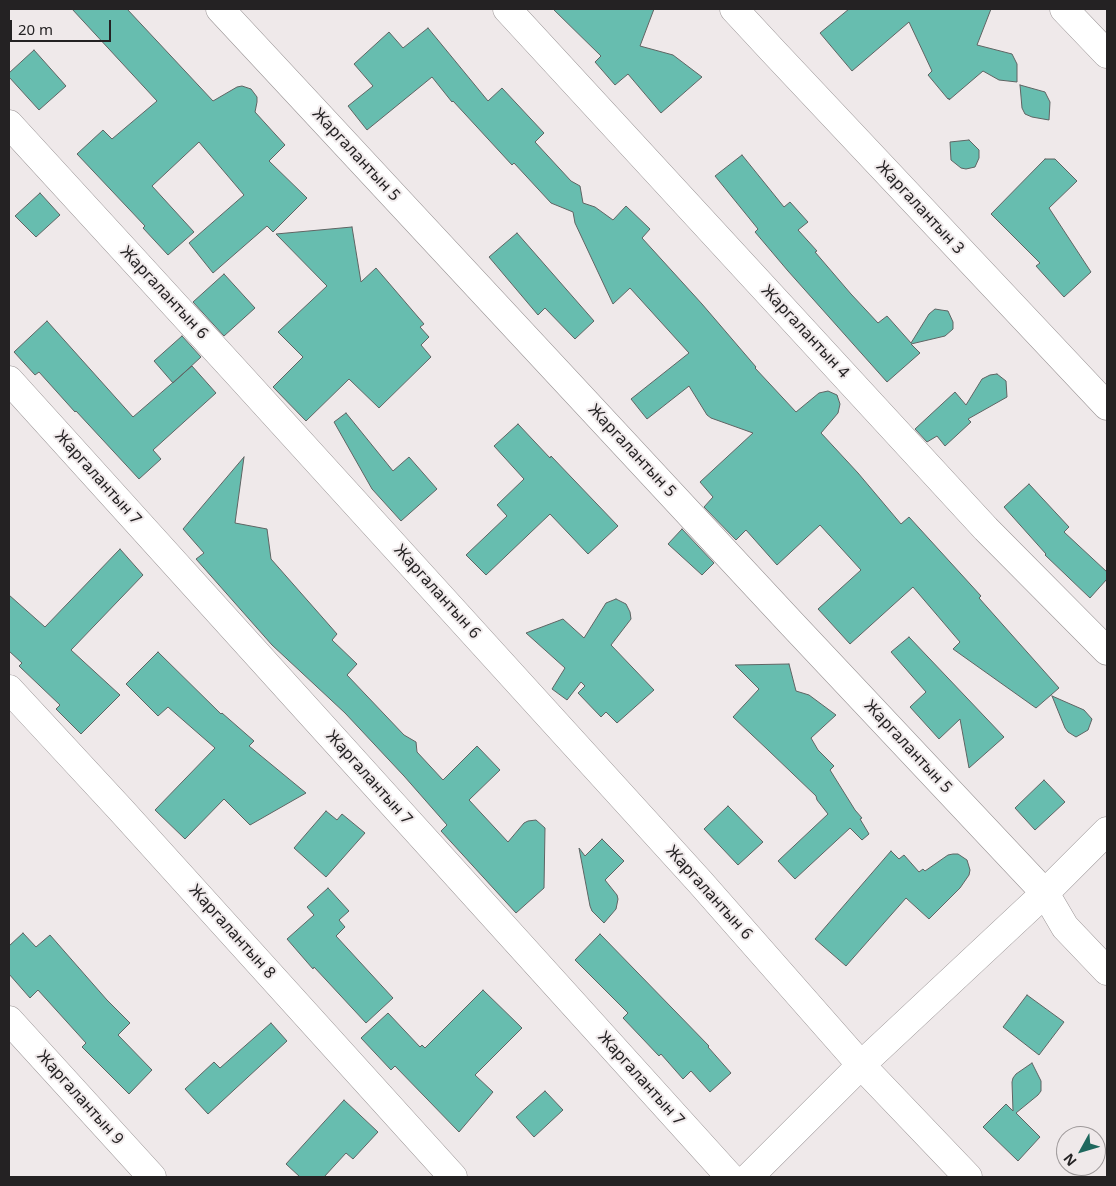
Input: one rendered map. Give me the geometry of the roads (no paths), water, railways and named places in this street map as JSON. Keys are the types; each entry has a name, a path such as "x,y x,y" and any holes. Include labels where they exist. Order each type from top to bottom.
{"street":[{"name":"Жаргалантын 5","path":"220,9 792,624 1045,892 1065,928 1107,971"},
{"name":"Жаргалантын 4","path":"507,9 986,530 1107,651"},
{"name":"Жаргалантын 3","path":"734,9 1107,406"},
{"path":"1064,9 1107,54"},
{"name":"Жаргалантын 6","path":"9,124 694,874 861,1065 968,1177"},
{"name":"Жаргалантын 7","path":"9,380 730,1177"},
{"name":"Жаргалантын 8","path":"9,688 453,1177"},
{"path":"749,1177 861,1065 1107,831"},
{"name":"Жаргалантын 9","path":"9,1020 152,1177"}]}
